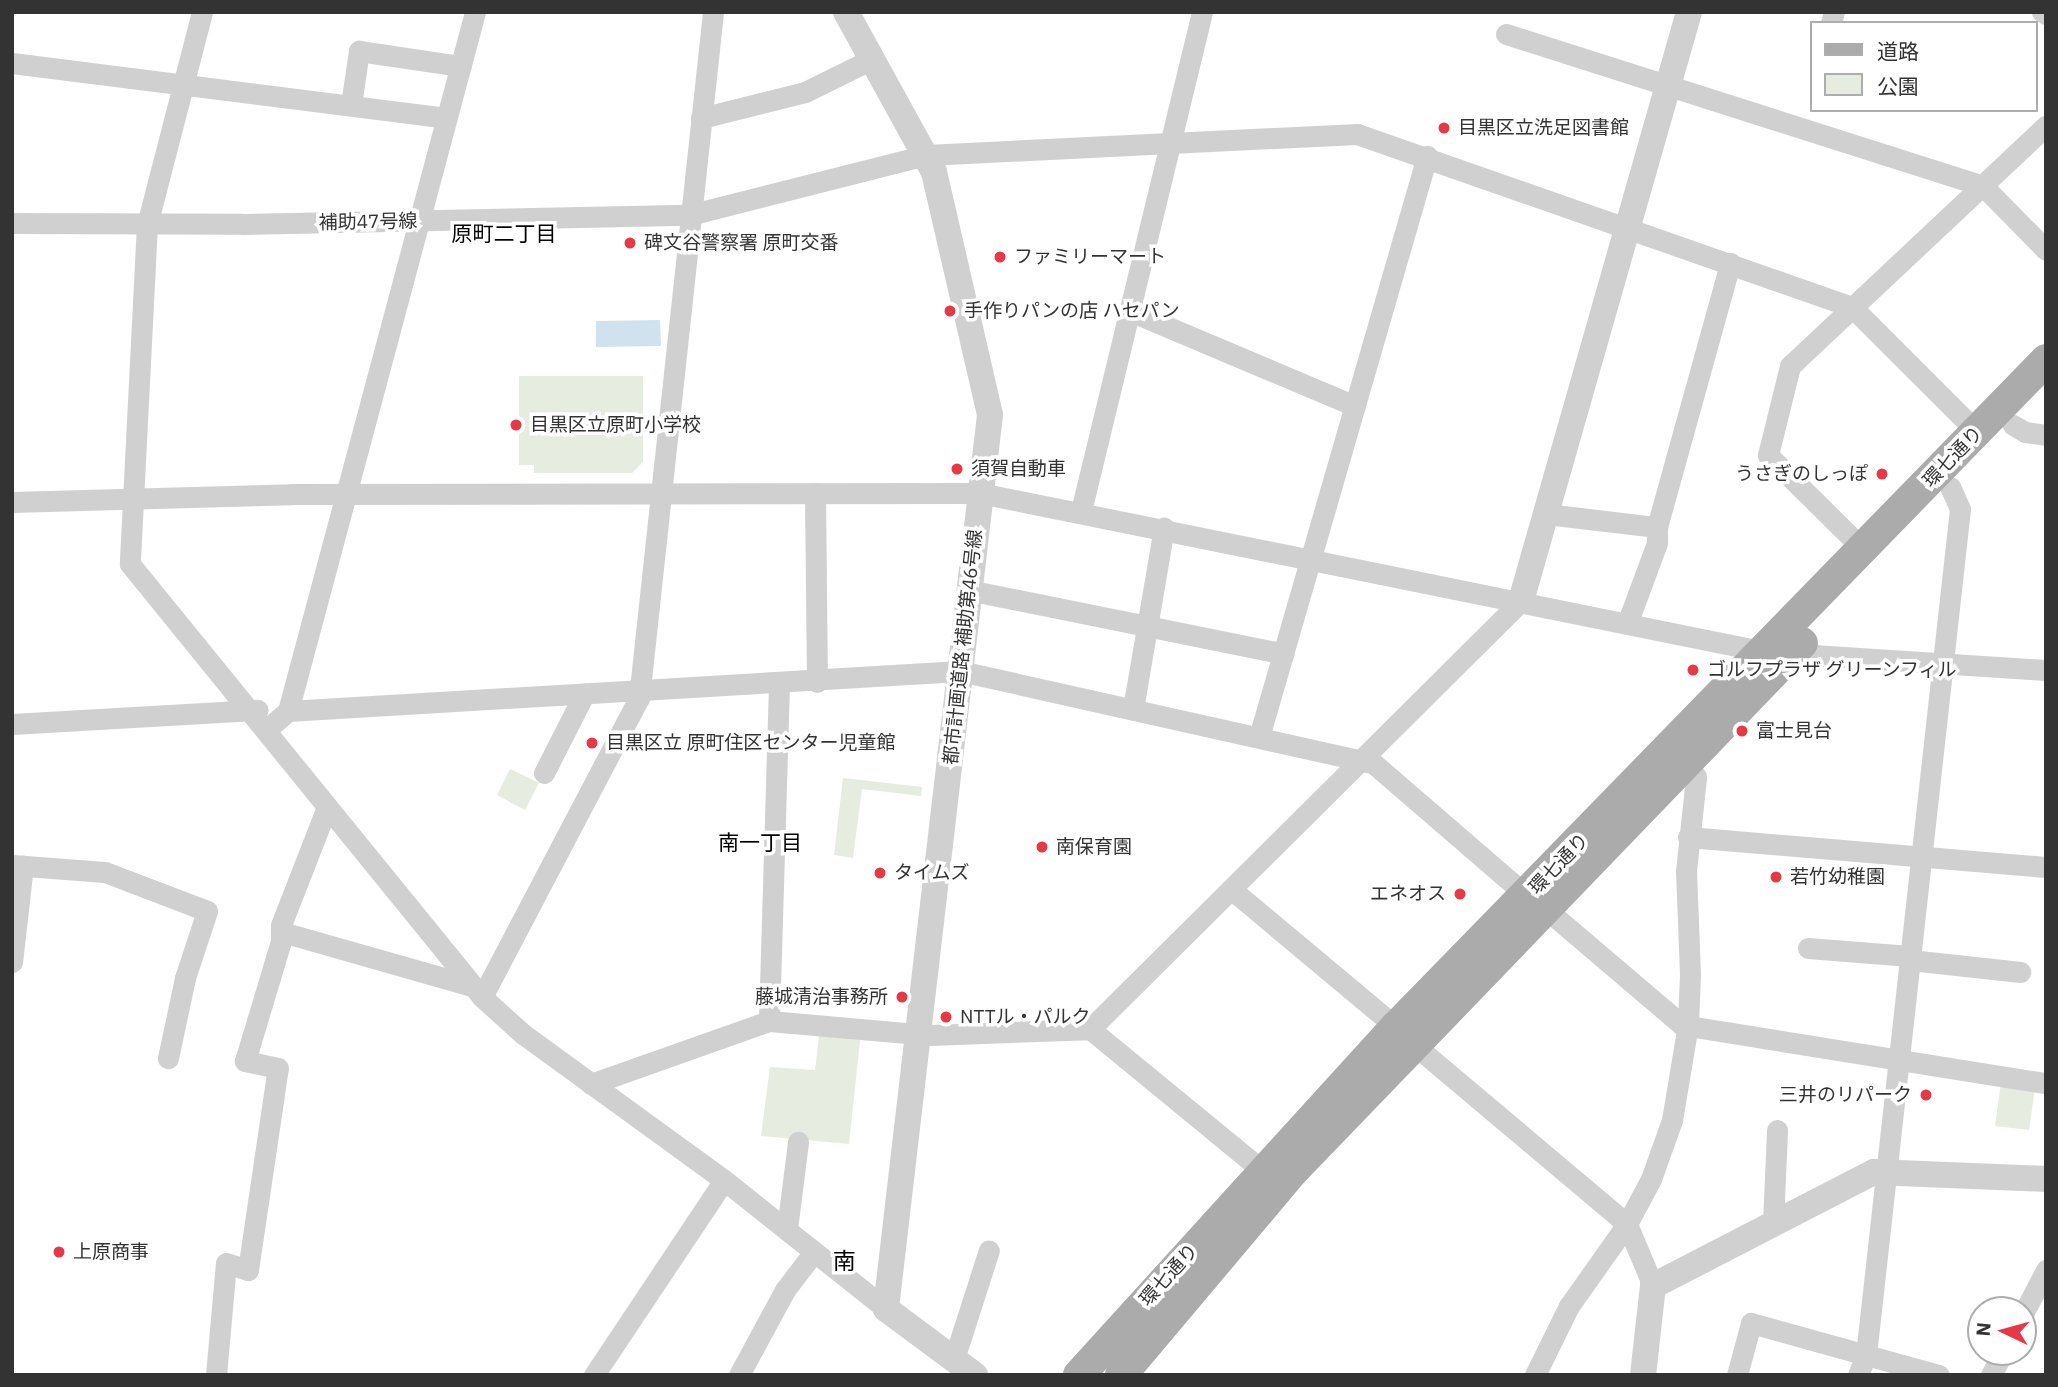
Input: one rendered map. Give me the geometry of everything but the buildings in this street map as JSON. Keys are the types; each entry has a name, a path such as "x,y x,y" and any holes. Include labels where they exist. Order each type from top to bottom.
{"main road":[{"name":"環七通り","path":"1537,903 1766,652 2046,360"},
{"name":"環七通り","path":"1119,1361 1263,1171 1537,903 1688,765 2046,389"},
{"name":"環七通り","path":"1079,1375 1119,1361 1291,1173 1404,1035"}],"street":[{"path":"202,12 147,224 131,496 130,564 477,991 591,1084 724,1180 886,1309 975,1375"},
{"path":"266,730 287,709 475,12"},
{"path":"477,991 639,692 713,12"},
{"name":"都市計画道路 補助第46号線","path":"846,12 934,172 990,415 886,1309"},
{"path":"1081,511 1130,311 1167,142 1202,12"},
{"path":"1090,1029 1521,601 1689,12"},
{"path":"1506,34 1983,186 2046,250"},
{"path":"351,105 359,51 461,66"},
{"path":"701,118 805,92 873,59"},
{"path":"12,63 445,118"},
{"path":"1864,550 1768,455 1790,366 2046,126"},
{"name":"補助47号線","path":"12,223 418,222 689,215 926,155 1357,134 1427,156 1853,307"},
{"path":"1259,737 1427,156"},
{"path":"1628,624 1657,543 1657,527 1730,263"},
{"path":"1853,307 1977,432"},
{"path":"1130,311 1355,406"},
{"path":"2013,425 2025,432 2046,435"},
{"path":"1858,1375 1866,1354 1959,509 1950,487"},
{"path":"815,493 817,682"},
{"path":"12,502 131,496 980,493 1310,556 1766,652"},
{"path":"1546,514 1657,527"},
{"path":"1133,709 1164,527"},
{"path":"968,590 1284,654"},
{"path":"1802,643 1813,655 1942,666 2046,670"},
{"path":"12,724 639,692 960,671 1373,763 1675,1020 1897,1060 2046,1083"},
{"path":"769,1021 779,683"},
{"path":"544,773 584,694"},
{"path":"1535,1375 1569,1306 1628,1224 1651,1179 1672,1120 1688,1024 1688,836 1696,777 1688,765"},
{"path":"216,1375 226,1263 248,1270 278,1069 245,1060 282,932 327,807"},
{"path":"1688,836 2046,867"},
{"path":"12,962 18,865 105,872 206,911 185,978 168,1058"},
{"path":"1231,889 1628,1224 1653,1286 1643,1375"},
{"path":"282,932 477,991"},
{"path":"1808,948 2020,972"},
{"path":"591,1084 769,1021 919,1033 1090,1029 1263,1171"},
{"path":"1773,1223 1777,1130"},
{"path":"787,1229 798,1142"},
{"path":"1653,1286 1874,1172 1886,1170 2046,1179"},
{"path":"594,1375 724,1180"},
{"path":"954,1359 989,1250"},
{"path":"739,1375 785,1290 814,1252"},
{"path":"2032,1296 2046,1270"},
{"path":"1737,1375 1751,1323 1939,1375"}],"green space":[{"path":"519,376 643,376 643,462 632,473 534,473 534,465 519,465"},
{"path":"510,769 539,783 525,810 497,795"},
{"path":"843,778 922,787 921,796 862,789 853,858 834,855"},
{"path":"820,1028 861,1032 849,1144 761,1136 770,1067 815,1070"},
{"path":"2001,1083 2035,1088 2029,1130 1995,1126"}],"water":[{"path":"660,320 661,346 596,347 596,321"}],"place":[{"name":"目黒区立洗足図書館","path":"1444,128"},
{"name":"碑文谷警察署 原町交番","path":"630,243"},
{"name":"ファミリーマート","path":"1000,257"},
{"name":"手作りパンの店 ハセパン","path":"950,311"},
{"name":"目黒区立原町小学校","path":"516,425"},
{"name":"須賀自動車","path":"957,469"},
{"name":"うさぎのしっぽ","path":"1882,474"},
{"name":"ゴルフプラザ グリーンフィル","path":"1693,670"},
{"name":"富士見台","path":"1742,731"},
{"name":"目黒区立 原町住区センター児童館","path":"592,743"},
{"name":"南保育園","path":"1042,847"},
{"name":"タイムズ","path":"880,873"},
{"name":"若竹幼稚園","path":"1776,877"},
{"name":"エネオス","path":"1460,894"},
{"name":"藤城清治事務所","path":"902,997"},
{"name":"NTTル・パルク","path":"946,1017"},
{"name":"三井のリパーク","path":"1926,1095"},
{"name":"上原商事","path":"59,1252"}],"district":[{"name":"原町二丁目","path":"504,233"},
{"name":"南一丁目","path":"760,842"},
{"name":"南","path":"844,1260"}]}
